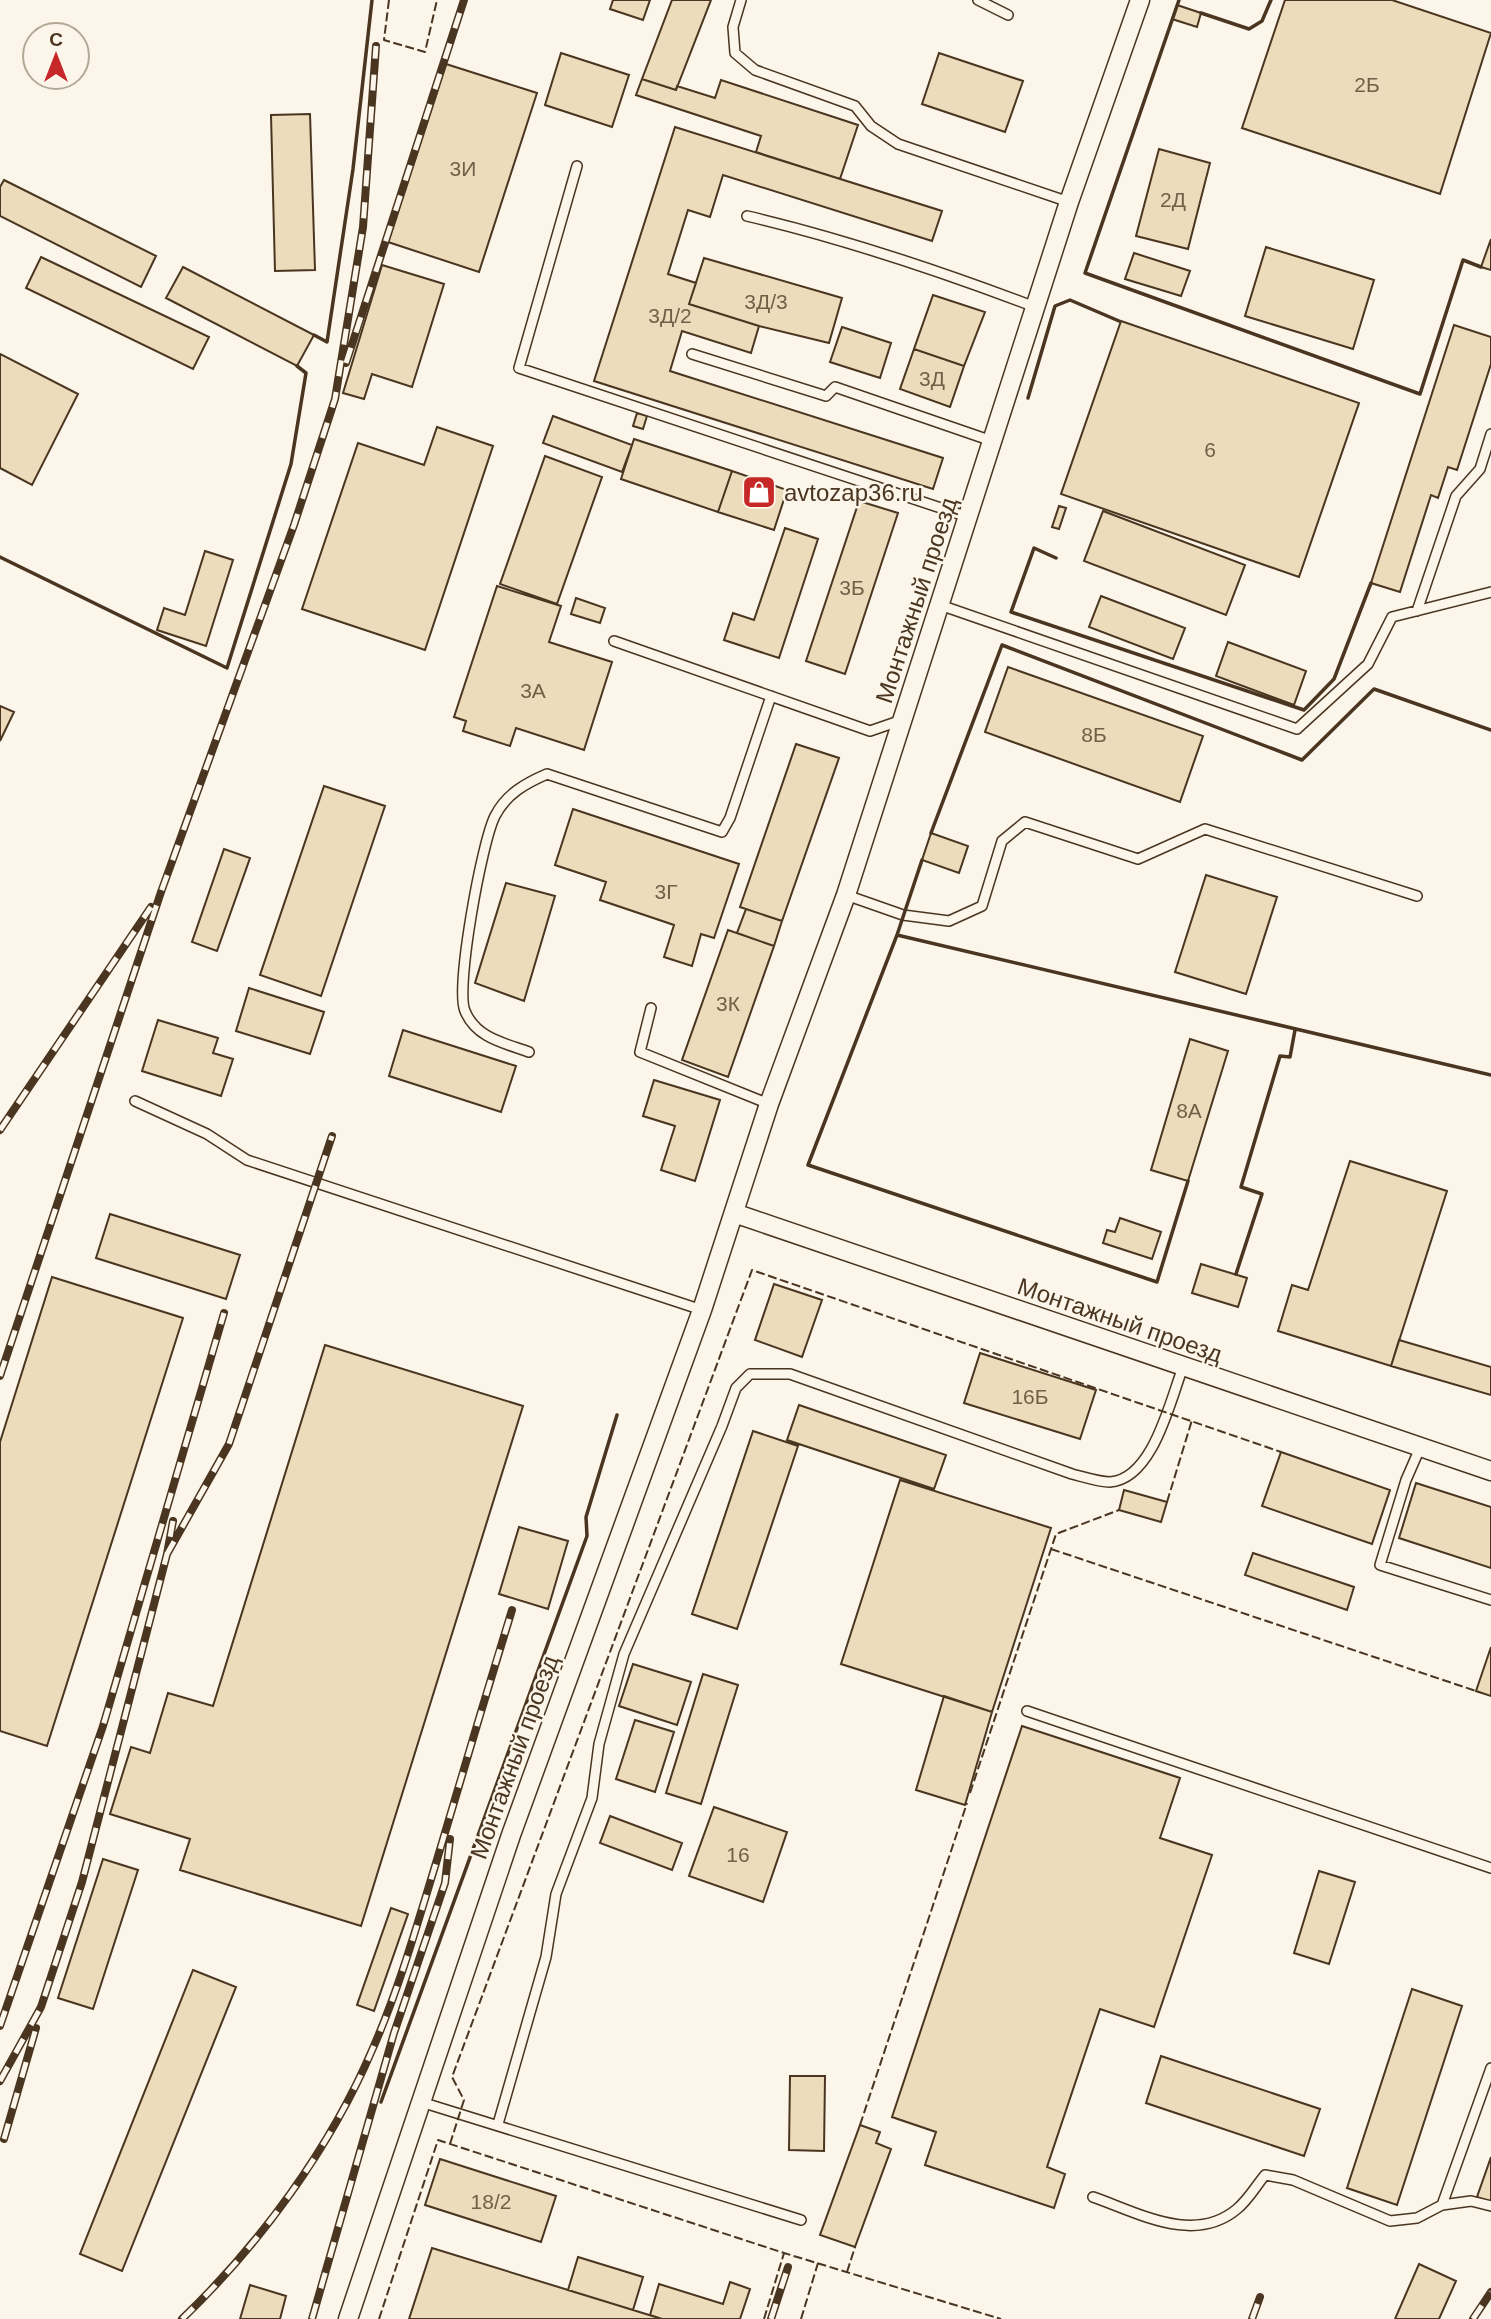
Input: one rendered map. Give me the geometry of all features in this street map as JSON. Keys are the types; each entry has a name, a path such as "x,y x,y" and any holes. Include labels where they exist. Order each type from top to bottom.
{"street":[{"name":"Монтажный проезд","path":"348,2319 511,1835 702,1310 769,1104 846,895 1069,202 1140,0"},
{"name":"Монтажный проезд","path":"734,1213 1491,1471"}],"lane":[{"path":"741,0 733,27 735,53 755,70 855,106 871,126 898,144 1069,202"},
{"path":"978,0 1008,15"},
{"path":"577,166 519,368 968,517"},
{"path":"747,216 819,232 907,259 1035,307"},
{"path":"692,354 826,396 835,387 992,442"},
{"path":"1417,611 1456,496 1480,469 1491,434"},
{"path":"940,605 1297,729 1368,664 1392,617 1491,592"},
{"path":"614,641 870,730 903,720"},
{"path":"530,1052 481,1035 464,1009 466,935 495,816 520,785 547,774 722,832 730,818 771,696"},
{"path":"846,895 903,915 949,921 982,906 1002,841 1025,822 1138,859 1205,829 1418,896"},
{"path":"651,1008 640,1052 769,1104"},
{"path":"135,1101 207,1134 247,1160 702,1310"},
{"path":"498,2124 546,1957 556,1894 592,1798 599,1744 624,1654 736,1388 750,1374 790,1374 1072,1474 1111,1482 1136,1472 1157,1440 1183,1367"},
{"path":"1420,1448 1406,1479 1381,1565 1491,1600"},
{"path":"1027,1711 1491,1868"},
{"path":"1442,2204 1491,2068"},
{"path":"421,2102 801,2220"},
{"path":"1093,2197 1173,2225 1206,2227 1237,2209 1265,2175 1293,2180 1390,2221 1418,2218 1442,2204 1471,2201 1491,2206"}],"building":[{"path":"613,0 650,0 643,20 610,9"},
{"path":"672,0 711,0 676,90 642,79"},
{"path":"1285,0 1392,0 1491,33 1440,194 1242,128"},
{"path":"1177,5 1201,13 1197,27 1172,19"},
{"path":"561,53 629,75 612,127 545,105"},
{"path":"939,53 1023,81 1005,132 922,104"},
{"path":"446,64 537,93 479,272 388,242"},
{"path":"642,79 715,98 721,80 858,125 840,179 756,152 761,136 636,95"},
{"path":"310,114 315,270 275,271 271,115"},
{"path":"675,127 942,211 932,241 723,175 710,217 688,210 668,274 696,283 689,304 759,326 751,353 682,331 670,371 943,458 933,489 594,381"},
{"path":"1159,149 1210,163 1188,249 1136,236"},
{"path":"4,180 156,256 141,287 0,216 0,187"},
{"path":"1491,239 1491,270 1481,267"},
{"path":"1266,247 1374,280 1353,349 1245,316"},
{"path":"1134,253 1190,271 1181,296 1125,279"},
{"path":"41,257 209,337 193,369 26,288"},
{"path":"704,258 842,298 829,343 759,326 689,304"},
{"path":"382,265 444,284 412,387 372,374 364,399 343,393"},
{"path":"183,267 314,335 297,366 166,298"},
{"path":"933,295 985,312 964,366 914,349"},
{"path":"1121,321 1359,403 1299,577 1061,494"},
{"path":"1454,325 1491,337 1491,364 1457,470 1448,467 1438,498 1431,495 1400,592 1371,583"},
{"path":"842,327 891,343 880,378 830,362"},
{"path":"914,349 964,366 950,407 900,389"},
{"path":"0,354 78,394 32,485 0,468"},
{"path":"637,413 647,416 643,429 633,426"},
{"path":"553,416 632,445 622,472 543,443"},
{"path":"437,427 493,446 425,650 302,609 358,443 424,465"},
{"path":"634,439 732,471 718,512 621,479"},
{"path":"545,456 602,477 557,604 500,584"},
{"path":"732,471 787,490 774,530 718,512"},
{"path":"859,501 898,513 845,674 806,661"},
{"path":"1059,506 1066,508 1059,529 1052,527"},
{"path":"1103,511 1245,565 1226,615 1084,561"},
{"path":"785,528 818,539 779,658 724,640 733,613 754,620"},
{"path":"205,551 233,560 206,646 157,630 164,608 185,615"},
{"path":"497,586 561,606 549,642 612,662 584,750 516,728 510,746 463,731 466,721 454,717"},
{"path":"1101,596 1185,628 1173,659 1089,627"},
{"path":"576,598 605,608 600,623 571,614"},
{"path":"1228,642 1306,671 1294,705 1216,676"},
{"path":"1008,667 1203,736 1180,802 985,732"},
{"path":"0,706 14,712 0,741"},
{"path":"796,744 839,758 782,921 740,907"},
{"path":"324,786 385,806 321,996 260,975"},
{"path":"573,809 739,864 714,938 701,934 692,966 664,957 674,925 600,900 606,882 555,865"},
{"path":"931,833 968,846 959,873 922,860"},
{"path":"224,849 250,858 217,951 192,942"},
{"path":"1206,875 1277,897 1246,994 1175,972"},
{"path":"506,883 555,896 524,1001 475,983"},
{"path":"746,909 782,921 774,946 737,933"},
{"path":"728,930 774,946 728,1077 682,1060"},
{"path":"249,988 324,1012 310,1054 236,1031"},
{"path":"158,1020 218,1038 213,1053 233,1059 221,1096 142,1071"},
{"path":"403,1030 516,1066 501,1112 389,1076"},
{"path":"1190,1039 1228,1051 1188,1181 1151,1170"},
{"path":"654,1080 720,1100 695,1181 661,1170 675,1126 643,1116"},
{"path":"1350,1161 1447,1191 1391,1366 1278,1331 1292,1285 1308,1290"},
{"path":"110,1214 240,1255 226,1299 96,1258"},
{"path":"1120,1218 1161,1232 1152,1259 1103,1243 1107,1230 1115,1232"},
{"path":"1201,1264 1247,1278 1238,1307 1192,1293"},
{"path":"52,1277 183,1318 47,1746 0,1731 0,1442"},
{"path":"774,1284 822,1300 802,1357 755,1340"},
{"path":"1399,1340 1491,1367 1491,1395 1391,1366"},
{"path":"325,1345 523,1406 361,1926 180,1870 190,1839 110,1814 131,1747 150,1753 168,1693 213,1706"},
{"path":"980,1353 1096,1390 1080,1439 964,1403"},
{"path":"799,1405 946,1455 934,1489 787,1440"},
{"path":"753,1431 798,1446 737,1629 692,1614"},
{"path":"1281,1452 1390,1490 1372,1544 1262,1506"},
{"path":"900,1480 1051,1528 992,1712 841,1664"},
{"path":"1416,1483 1491,1507 1491,1568 1399,1538"},
{"path":"1124,1490 1167,1502 1161,1522 1119,1510"},
{"path":"519,1527 568,1541 548,1609 499,1594"},
{"path":"1253,1553 1354,1587 1347,1610 1245,1575"},
{"path":"1491,1647 1491,1696 1476,1691"},
{"path":"633,1664 691,1682 677,1725 619,1706"},
{"path":"703,1674 738,1685 701,1804 666,1793"},
{"path":"944,1696 992,1712 965,1805 916,1790"},
{"path":"635,1720 674,1732 655,1792 616,1779"},
{"path":"1022,1726 1180,1778 1160,1838 1212,1855 1154,2027 1100,2009 1047,2167 1065,2174 1054,2208 925,2165 936,2132 892,2117"},
{"path":"714,1807 787,1832 763,1902 689,1876"},
{"path":"610,1816 682,1843 672,1870 600,1843"},
{"path":"103,1859 138,1870 93,2009 58,1998"},
{"path":"1319,1871 1355,1882 1329,1964 1294,1953"},
{"path":"391,1908 408,1914 374,2011 357,2005"},
{"path":"193,1970 236,1987 122,2271 80,2254"},
{"path":"1412,1989 1462,2006 1397,2205 1347,2188"},
{"path":"1161,2056 1320,2109 1304,2156 1146,2103"},
{"path":"790,2076 825,2076 824,2151 789,2150"},
{"path":"860,2125 880,2132 876,2143 891,2149 855,2247 820,2235"},
{"path":"1491,2157 1491,2202 1477,2197"},
{"path":"440,2159 556,2196 541,2242 425,2205"},
{"path":"432,2248 633,2310 662,2319 409,2319"},
{"path":"578,2257 643,2277 633,2310 568,2290"},
{"path":"1419,2264 1456,2281 1439,2319 1395,2319"},
{"path":"730,2282 750,2289 740,2319 662,2319 650,2315 659,2284 723,2304"},
{"path":"250,2285 286,2296 280,2319 240,2319"}],"railway":[{"path":"346,363 464,0"},
{"path":"0,1376 161,892 294,525 335,399 363,227 376,46"},
{"path":"0,1130 151,907"},
{"path":"173,1521 167,1554 229,1444 332,1136"},
{"path":"0,2026 103,1726 224,1313"},
{"path":"0,2081 41,2007 82,1882 167,1554"},
{"path":"182,2319 239,2259 291,2193 356,2086 382,2026 407,1957 512,1610"},
{"path":"312,2319 394,2033 445,1883 450,1839"},
{"path":"4,2139 36,2028"},
{"path":"771,2319 788,2267"},
{"path":"1473,2319 1491,2292"},
{"path":"1252,2319 1260,2297"}],"fence":[{"path":"389,0 384,40 425,52 437,0"},
{"path":"450,2144 464,2100 452,2077 752,1270 1281,1452"},
{"path":"1167,1502 1192,1420"},
{"path":"970,1793 1056,1534 1119,1510"},
{"path":"1051,1549 1479,1692"},
{"path":"860,2125 967,1803"},
{"path":"379,2319 438,2140 784,2253 1001,2319"},
{"path":"847,2272 855,2247"},
{"path":"764,2319 784,2253"},
{"path":"801,2319 818,2263"}],"wall":[{"path":"314,335 327,342 353,169 372,0"},
{"path":"1179,0 1085,273 1420,394 1463,260 1481,267"},
{"path":"1201,13 1249,29 1262,21 1271,0"},
{"path":"1028,398 1055,306 1070,300 1119,321"},
{"path":"0,557 227,668 291,464 306,373 297,366"},
{"path":"1056,558 1034,548 1011,612 1304,710 1334,679 1371,583"},
{"path":"931,833 1002,645 1302,760 1374,689 1491,730"},
{"path":"922,860 897,935 1491,1075"},
{"path":"897,935 808,1165 1157,1282 1188,1181"},
{"path":"1236,1274 1262,1194 1241,1187 1280,1056 1290,1057 1295,1030"},
{"path":"381,2102 587,1536 586,1517 617,1415"}],"place":[{"name":"avtozap36.ru","path":"759,492"}]}
